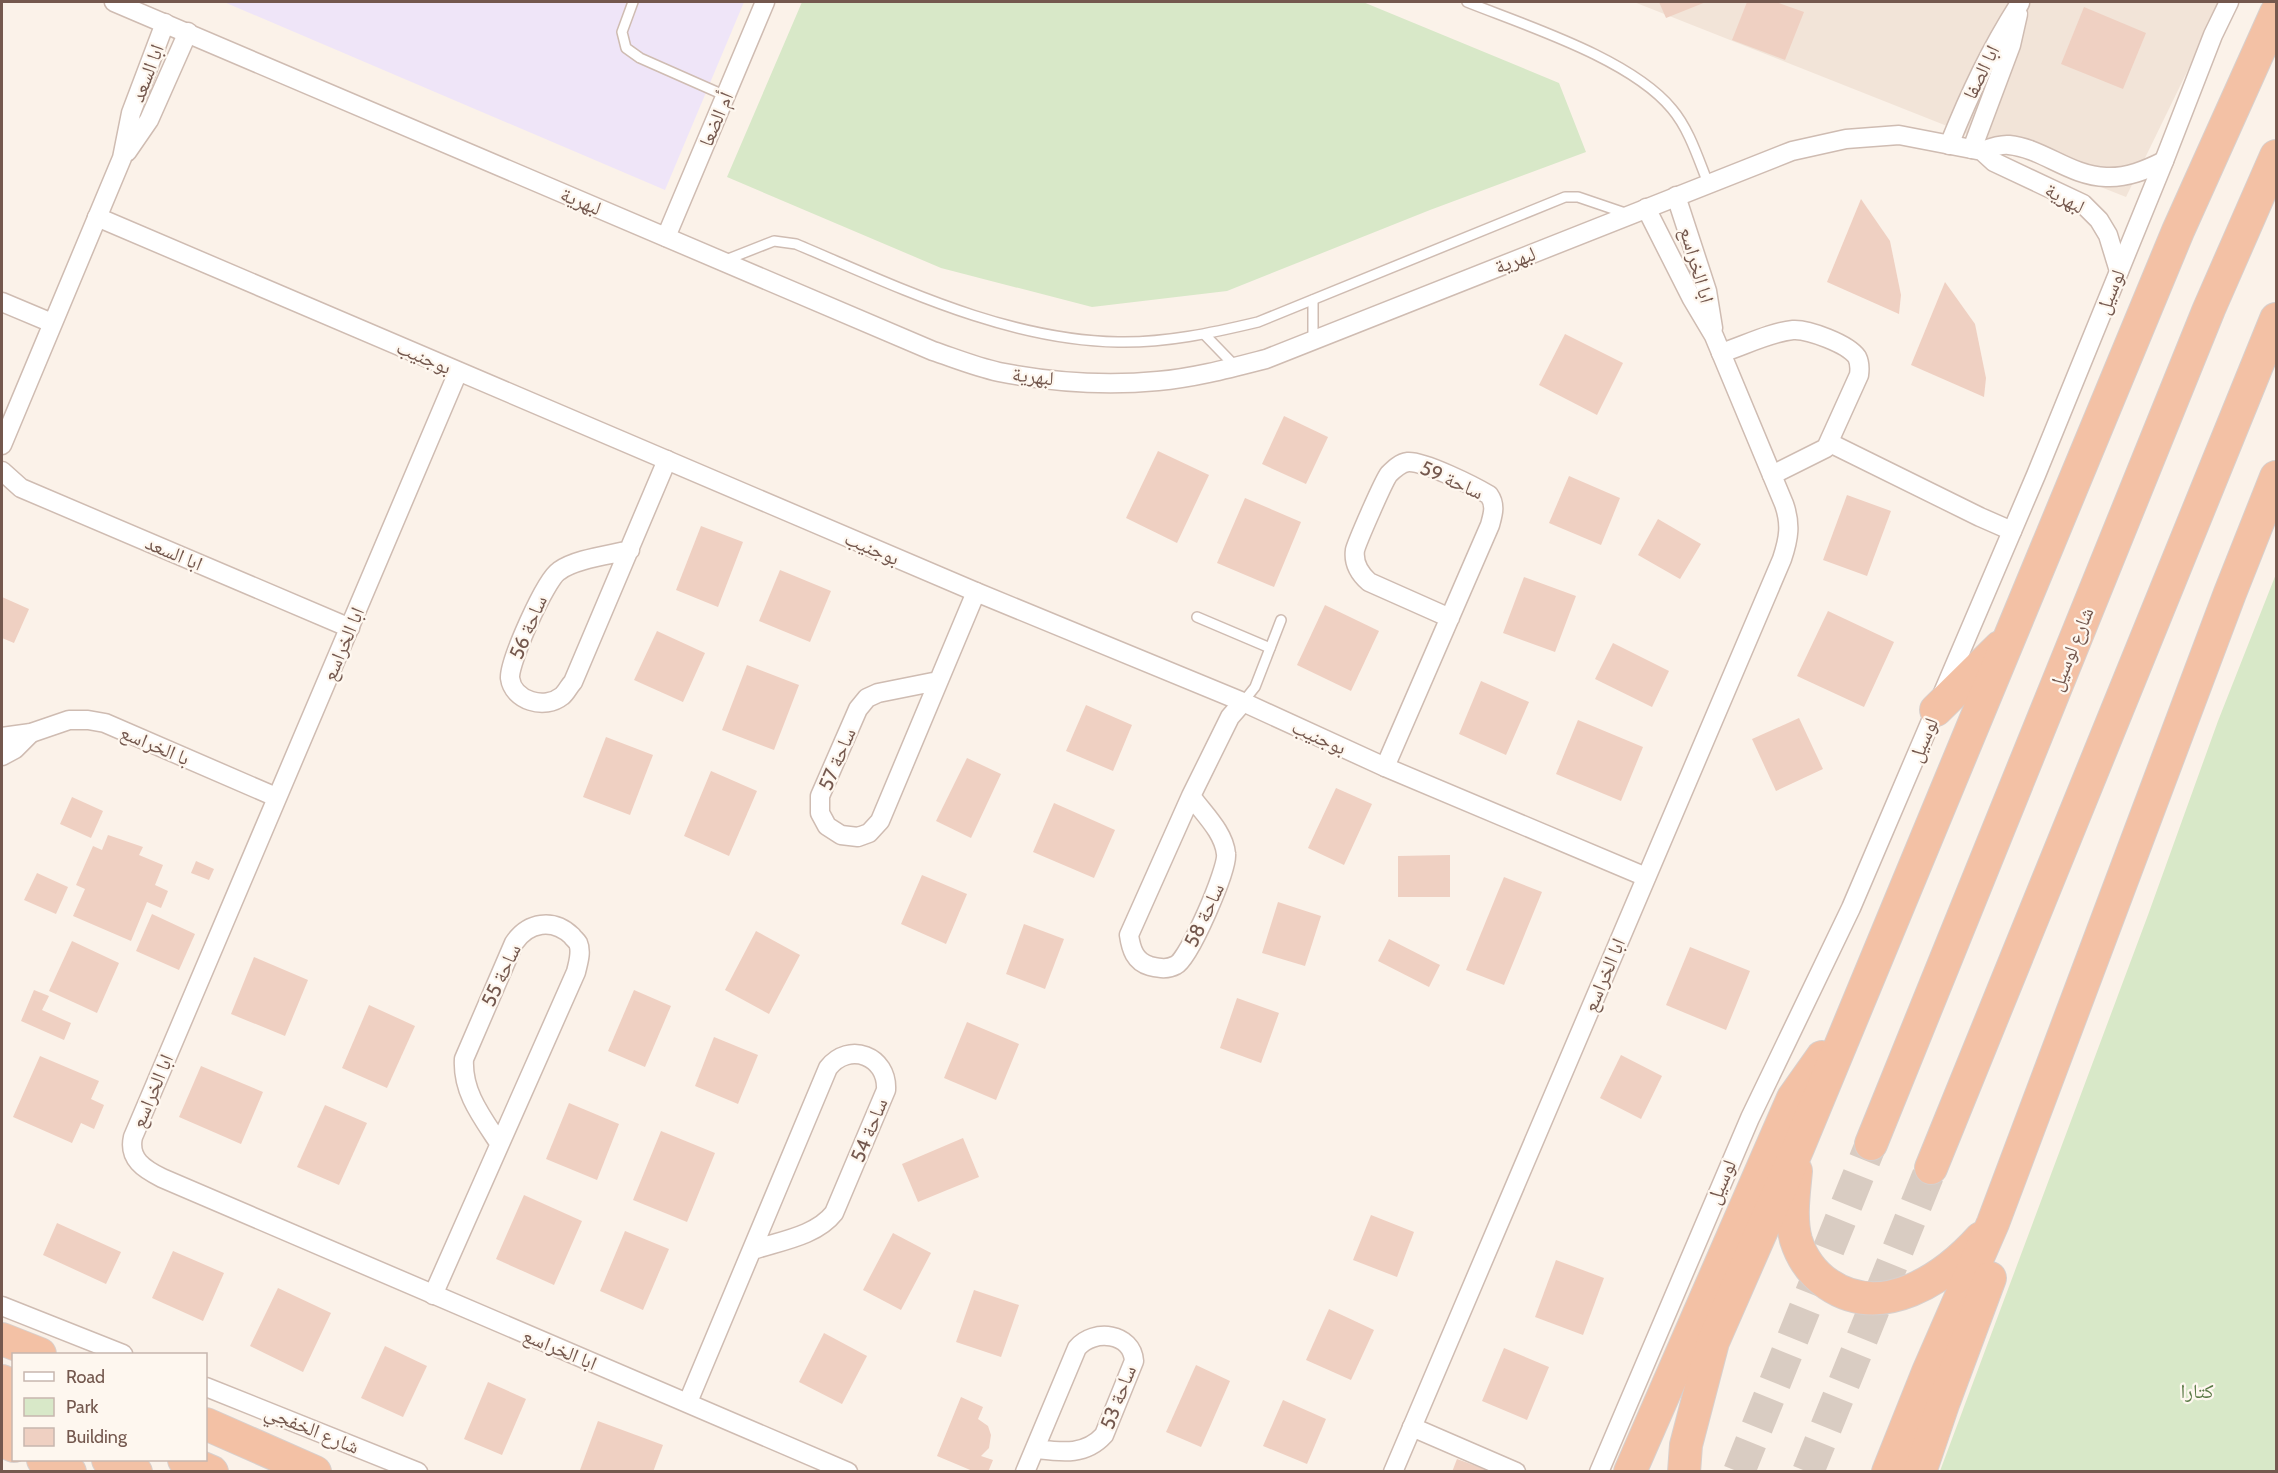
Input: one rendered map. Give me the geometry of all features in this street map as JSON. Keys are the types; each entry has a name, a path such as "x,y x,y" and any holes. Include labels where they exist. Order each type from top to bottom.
{"highway":[{"path":"1684,1472 1686,1445 1713,1342 1856,1010 2178,231 2277,13"},
{"name":"شارع لوسيل","path":"1871,1144 2210,309 2277,156"},
{"path":"1931,1168 2277,319"},
{"path":"1888,1472 1993,1223 2230,593 2277,477"},
{"path":"1936,710 2009,638"},
{"path":"1920,1472 2060,1089 2079,998"},
{"path":"1630,1472 1793,1098 1856,1010"},
{"path":"1798,1148 1793,1208 1796,1238 1811,1271 1848,1295 1869,1298 1888,1297 1907,1292 1926,1283 1969,1251 1993,1223"},
{"path":"2,1339 37,1353"},
{"path":"207,1424 315,1472"},
{"path":"46,1461 70,1472"},
{"path":"110,1461 136,1472"},
{"path":"186,1461 212,1472"}],"street":[{"name":"لبهرية","path":"114,2 933,351 996,371 1043,379 1098,383 1159,381 1266,359 1792,151 1846,139 1899,135 1977,150 1994,162 2083,204 2099,220 2108,235 2119,271"},
{"name":"أم الضعا","path":"666,237 765,2"},
{"name":"ابا الصفا","path":"1949,144 1976,79 1999,35 2021,2"},
{"name":"ابا الصفا","path":"1977,150 2011,45 2021,2"},
{"name":"لوسيل","path":"1599,1472 1745,1128 1851,908 1936,710 2119,271 2213,35 2229,2"},
{"name":"ابا السعد","path":"2,444 122,158 131,114 165,23"},
{"name":"ابا السعد","path":"122,158 149,120 188,32"},
{"name":"لبهرية","path":"1977,150 2009,145 2029,151 2079,173 2106,177 2142,172 2164,161"},
{"name":"ابا الخراسع","path":"1676,196 1707,291 1714,336"},
{"name":"ابا الخراسع","path":"1392,1472 1778,570 1789,538 1788,516 1714,336 1638,212"},
{"name":"بوجنيب","path":"97,217 976,592 1243,702 1385,767 1646,877"},
{"path":"2,302 52,323"},
{"path":"1721,353 1792,330 1812,333 1852,351 1858,358 1859,375 1830,443 1820,453 1772,476"},
{"name":"ابا الخراسع","path":"458,372 133,1137 131,1145 133,1153 146,1170 162,1178 849,1472"},
{"path":"1830,443 2012,531"},
{"name":"ساحة 56","path":"630,550 566,567 547,584 512,662 510,679 515,690 529,702 546,703 561,697 573,682 630,550 667,460"},
{"name":"ساحة 59","path":"1385,767 1450,618 1490,525 1494,509 1489,495 1477,488 1420,464 1407,462 1397,466 1388,476 1355,549 1356,564 1361,575 1369,582 1450,618"},
{"name":"ابا السعد","path":"2,471 21,488 350,628"},
{"name":"ساحة 57","path":"938,681 878,693 867,698 858,709 820,796 820,813 827,826 841,835 858,837 869,833 880,821 976,592"},
{"name":"ساحة 58","path":"1191,796 1221,837 1226,853 1225,870 1188,952 1178,965 1162,969 1144,964 1131,951 1129,935 1191,796 1230,717 1243,702"},
{"name":"با الخراسع","path":"2,737 31,733 69,720 105,723 276,797"},
{"name":"با الخراسع","path":"2,756 15,749 31,733"},
{"name":"ساحة 55","path":"433,1295 576,972 579,956 578,942 565,930 550,924 533,926 521,932 514,943 464,1059 463,1074 472,1101 499,1143"},
{"name":"ساحة 54","path":"688,1402 828,1068 837,1059 849,1054 858,1054 875,1061 885,1074 886,1090 834,1213 818,1228 753,1250"},
{"path":"2,1306 120,1353"},
{"name":"ساحة 53","path":"1025,1472 1077,1348 1083,1341 1098,1335 1117,1339 1127,1345 1133,1354 1134,1361 1104,1435 1096,1444 1082,1450 1059,1452 1036,1449"},
{"name":"شارع الخفجي","path":"207,1387 418,1472"},
{"path":"1412,1427 1516,1472"}],"lane":[{"path":"633,2 622,32 626,48 632,54 726,96"},
{"path":"1467,2 1615,64 1647,86 1672,109 1690,139 1708,183"},
{"path":"722,261 774,241 796,244 959,310 1022,329 1067,339 1118,342 1164,340 1205,335 1258,322 1565,197 1578,197 1638,212"},
{"path":"1313,300 1313,339"},
{"path":"1205,335 1236,367"},
{"path":"1197,617 1270,648"},
{"path":"1243,702 1255,687 1281,620"}],"shaded area":[{"path":"224,2 744,2 665,190"},
{"path":"1634,2 2221,2 2126,197"}],"green space":[{"path":"802,2 1363,2 1559,83 1586,152 1430,210 1227,291 1092,307 941,268 727,177"},
{"name":"كتارا","path":"2276,574 2276,1471 1940,1471 2218,721"}],"building":[{"path":"1659,2 1706,2 1666,18"},
{"path":"1747,2 1776,2 1804,12 1785,60 1732,40"},
{"path":"2084,7 2146,33 2123,89 2061,64"},
{"path":"1861,199 1890,241 1901,295 1899,314 1827,282"},
{"path":"1945,282 1975,324 1986,378 1984,397 1911,365"},
{"path":"1565,334 1623,363 1597,415 1539,385"},
{"path":"1284,416 1328,437 1306,484 1262,464"},
{"path":"1158,451 1209,475 1177,543 1126,518"},
{"path":"1569,476 1620,498 1601,545 1549,523"},
{"path":"1847,495 1891,511 1867,576 1823,560"},
{"path":"1245,498 1301,522 1274,587 1217,563"},
{"path":"1658,519 1701,544 1680,579 1638,555"},
{"path":"701,526 743,542 718,607 676,590"},
{"path":"780,570 831,591 810,642 759,621"},
{"path":"1524,577 1576,596 1555,652 1503,633"},
{"path":"2,597 29,609 14,643 2,638"},
{"path":"1325,605 1379,631 1351,691 1297,665"},
{"path":"1828,611 1894,642 1864,707 1797,676"},
{"path":"657,631 705,653 683,702 634,680"},
{"path":"1613,643 1669,671 1652,707 1595,679"},
{"path":"747,665 799,685 774,750 722,730"},
{"path":"1481,681 1529,702 1506,755 1459,734"},
{"path":"1086,705 1132,725 1113,771 1066,751"},
{"path":"1799,718 1823,769 1776,791 1752,739"},
{"path":"1578,720 1643,747 1621,801 1556,774"},
{"path":"606,737 653,755 630,815 583,797"},
{"path":"967,758 1001,774 971,838 936,821"},
{"path":"711,771 757,791 729,856 684,836"},
{"path":"1336,788 1372,804 1344,865 1308,848"},
{"path":"72,797 103,811 91,838 60,824"},
{"path":"1054,803 1115,830 1094,878 1033,852"},
{"path":"108,835 143,847 139,855 163,865 155,885 168,891 161,908 147,902 131,941 73,916 85,889 76,885 93,846 102,850"},
{"path":"1450,855 1450,897 1398,897 1398,856"},
{"path":"196,861 214,869 209,880 191,873"},
{"path":"37,873 68,887 56,914 24,900"},
{"path":"922,875 967,894 946,944 901,924"},
{"path":"1504,877 1542,892 1504,985 1466,970"},
{"path":"1278,902 1321,916 1305,966 1262,953"},
{"path":"152,914 195,934 179,970 136,951"},
{"path":"1024,924 1064,939 1045,989 1006,974"},
{"path":"756,931 800,955 769,1014 725,990"},
{"path":"1389,939 1440,965 1429,987 1378,961"},
{"path":"72,941 119,963 97,1013 49,991"},
{"path":"1690,947 1750,971 1726,1030 1666,1005"},
{"path":"254,957 308,980 285,1036 231,1014"},
{"path":"34,990 49,996 42,1010 71,1023 64,1040 21,1021"},
{"path":"634,990 671,1006 645,1067 608,1051"},
{"path":"1237,998 1279,1013 1261,1063 1220,1048"},
{"path":"369,1005 415,1026 387,1088 342,1068"},
{"path":"967,1022 1019,1044 996,1100 944,1078"},
{"path":"714,1037 758,1055 738,1104 695,1086"},
{"path":"1621,1055 1662,1076 1641,1119 1600,1098"},
{"path":"40,1056 99,1081 91,1099 104,1105 94,1129 81,1123 72,1143 13,1117"},
{"path":"201,1066 263,1092 241,1144 179,1117"},
{"path":"569,1103 619,1124 597,1180 546,1159"},
{"path":"325,1105 367,1123 339,1185 297,1167"},
{"path":"661,1131 715,1153 687,1222 633,1200"},
{"path":"963,1138 979,1177 918,1202 902,1164"},
{"path":"524,1195 582,1221 554,1285 496,1259"},
{"path":"1371,1215 1414,1232 1397,1277 1353,1260"},
{"path":"57,1223 121,1252 106,1284 43,1255"},
{"path":"625,1231 669,1249 643,1310 600,1291"},
{"path":"893,1233 931,1253 901,1310 863,1290"},
{"path":"173,1251 224,1273 203,1321 152,1298"},
{"path":"1556,1260 1604,1278 1583,1335 1535,1317"},
{"path":"278,1288 331,1313 303,1372 250,1346"},
{"path":"974,1290 1019,1305 1001,1357 956,1342"},
{"path":"1329,1309 1374,1330 1351,1380 1306,1360"},
{"path":"824,1333 867,1356 842,1404 799,1382"},
{"path":"385,1346 427,1366 403,1417 361,1398"},
{"path":"1504,1348 1549,1367 1527,1420 1482,1401"},
{"path":"1196,1365 1230,1381 1201,1447 1166,1432"},
{"path":"488,1382 526,1399 502,1455 464,1439"},
{"path":"961,1397 983,1407 978,1419 988,1426 991,1435 989,1448 981,1456 993,1460 988,1472 975,1472 937,1456"},
{"path":"1283,1400 1326,1419 1307,1464 1263,1446"},
{"path":"598,1421 663,1445 653,1472 580,1470"},
{"path":"1457,1459 1490,1471 1490,1472 1452,1472"}],"tunnel":[{"path":"1739,1472 1871,1144"},
{"path":"1808,1472 1931,1168"}]}
